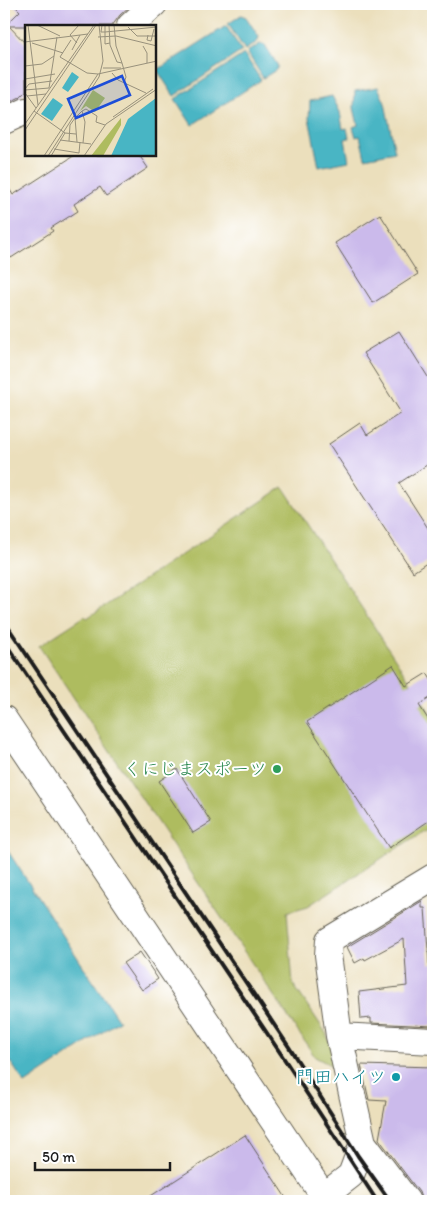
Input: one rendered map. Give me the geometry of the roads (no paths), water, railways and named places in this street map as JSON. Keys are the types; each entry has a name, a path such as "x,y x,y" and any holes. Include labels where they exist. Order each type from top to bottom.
{"street":[{"path":"131,25 153,4"},
{"path":"4,121 25,111"},
{"path":"4,719 325,1199 351,1175 363,1143"},
{"path":"407,1201 363,1143 339,1036 328,955 329,940 430,885"},
{"path":"339,1036 433,1041"}],"water":[{"path":"241,15 246,17 259,37 257,42 245,50 228,24"},
{"path":"226,26 242,51 174,96 157,70"},
{"path":"260,44 265,45 278,66 276,70 263,78 247,52"},
{"path":"244,54 261,80 192,125 175,99"},
{"path":"378,87 385,103 395,152 365,158 360,136 356,137 353,127 358,125 354,108 355,91"},
{"path":"332,96 340,112 343,129 347,128 349,138 345,139 349,161 319,167 309,118 310,101"},
{"path":"4,845 119,1021 25,1084 4,1052"}],"railway":[{"path":"4,621 289,1047 358,1156 390,1201"},
{"path":"4,641 281,1054 377,1201"}],"place":[{"name":"くにじまスポーツ","path":"277,769"},
{"name":"門田ハイツ","path":"396,1077"}]}
